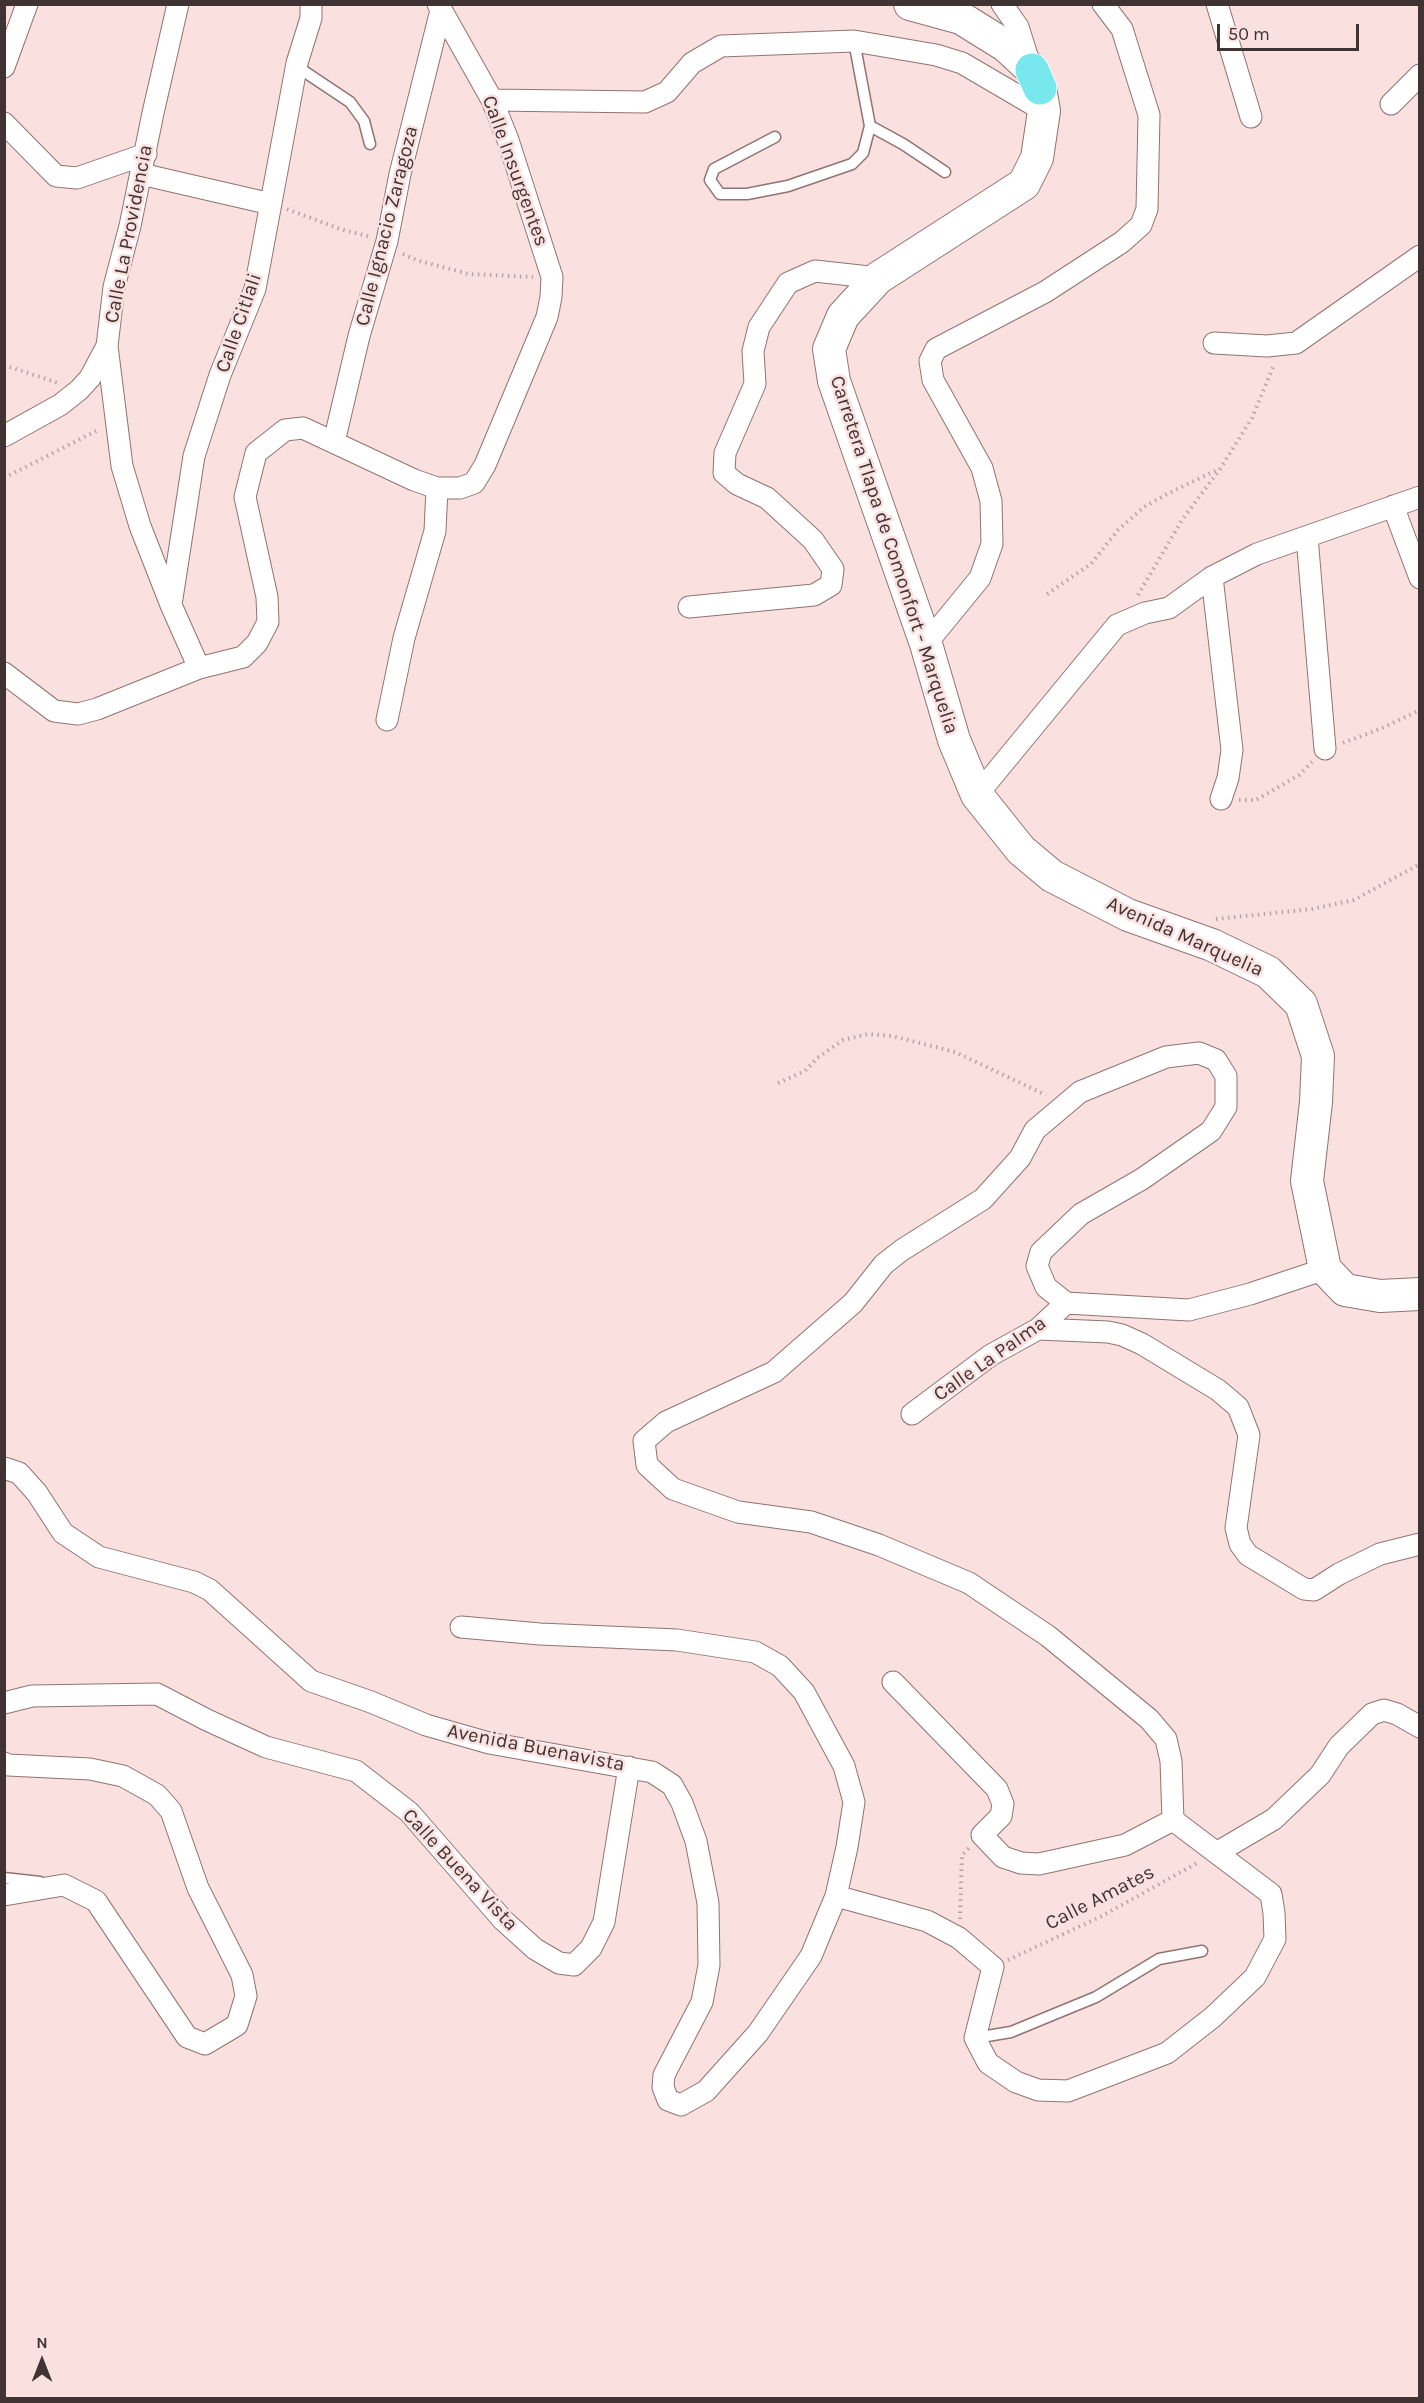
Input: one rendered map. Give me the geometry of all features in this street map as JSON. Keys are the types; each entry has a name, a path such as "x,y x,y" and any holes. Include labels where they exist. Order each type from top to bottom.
{"main road":[{"path":"910,4 961,18 1006,46 1039,90"},
{"name":"Carretera Tlapa de Comonfort - Marquelia","path":"977,795 954,741 926,644 837,392 829,349 843,316 878,278 1024,184 1037,158 1039,90"},
{"name":"Avenida Marquelia","path":"977,795 1021,850 1052,876 1128,915 1212,945 1268,972 1300,1004 1318,1056 1316,1102 1306,1181 1325,1269"},
{"path":"1325,1269 1345,1290 1380,1296 1419,1294"}],"street":[{"path":"4,68 27,4"},
{"name":"Calle La Providencia","path":"178,4 144,164 114,287 107,346 122,466 140,526 171,606 199,668"},
{"name":"Calle Citlali","path":"171,606 194,456 220,375 255,289 297,63 311,18 311,4"},
{"path":"1002,4 1018,27 1039,90"},
{"path":"926,644 980,578 992,544 991,501 982,468 933,380 930,361 936,349 1045,292 1122,242 1141,225 1147,209 1149,115 1122,29 1104,4"},
{"path":"1217,4 1251,117"},
{"name":"Calle Insurgentes","path":"440,7 492,100 508,140 552,277"},
{"name":"Calle Ignacio Zaragoza","path":"334,442 359,336 387,242 400,174 440,7"},
{"path":"492,100 645,102 667,92 692,63 721,46 854,40 936,55 1039,90"},
{"path":"1391,104 1419,75"},
{"path":"4,123 56,176 77,178 144,164 271,204"},
{"path":"1214,343 1267,346 1296,343 1419,256"},
{"path":"689,607 814,595 831,585 833,569 813,540 767,498 737,484 724,473 725,453 755,384 753,351 759,327 788,283 815,271 878,278"},
{"path":"4,673 54,711 78,714 97,709 199,668 243,657 257,643 268,622 267,597 245,497 256,453 285,430 303,428 414,480 437,488 460,488 474,483 486,465 547,317 552,277"},
{"path":"4,436 60,405 79,390 90,378 107,346"},
{"path":"387,720 404,638 435,531 437,488"},
{"path":"977,795 1117,625 1145,613 1169,608 1212,577 1257,554 1419,497"},
{"path":"1392,506 1419,578"},
{"path":"1306,537 1325,749"},
{"path":"1212,577 1232,750 1228,778 1221,799"},
{"path":"461,1627 540,1635 677,1640 754,1652 780,1666 804,1692 843,1766 854,1802 848,1847 836,1896 927,1921 958,1938 993,1967 975,2038 988,2064 1016,2082 1038,2090 1068,2091 1167,2053 1213,2017 1255,1977 1275,1939 1274,1913 1270,1894 1218,1852 1194,1838 1173,1820 1171,1761 1166,1739 1149,1719 1048,1636 969,1583 879,1545 811,1522 738,1512 672,1489 647,1465 644,1442 666,1422 774,1372 853,1303 884,1264 902,1250 983,1199 1020,1158 1035,1130 1080,1092 1166,1057 1198,1053 1216,1060 1226,1076 1226,1107 1211,1131 1142,1179 1081,1214 1041,1252 1037,1266 1046,1287 1066,1303 1190,1310 1250,1294 1325,1269"},
{"name":"Calle La Palma","path":"912,1414 991,1355 1038,1329 1066,1303"},
{"path":"1038,1329 1108,1332 1122,1335 1142,1344 1218,1390 1238,1407 1249,1435 1236,1528 1240,1544 1248,1555 1304,1589 1314,1590 1339,1574 1380,1554 1419,1544"},
{"name":"Avenida Buenavista","path":"4,1468 18,1473 37,1494 63,1533 99,1557 194,1582 210,1590 311,1681 371,1702 426,1725 489,1743 652,1772 672,1785 682,1803 696,1841 708,1903 709,1965 702,2002 664,2075 663,2087 668,2100 681,2105 705,2091 758,2033 811,1956 836,1896"},
{"path":"893,1682 997,1789 1003,1804 1001,1816 982,1835 1003,1857 1021,1863 1039,1864 1125,1845 1173,1820"},
{"name":"Calle Buena Vista","path":"4,1703 32,1696 157,1694 266,1747 356,1771 409,1812 503,1920 526,1942 559,1963 574,1965 591,1948 604,1922 629,1767"},
{"path":"1218,1852 1275,1819 1320,1776 1339,1746 1372,1714 1384,1710 1397,1714 1419,1727"},
{"path":"4,1763 90,1768 123,1776 157,1795 171,1811 198,1888 242,1975 246,1996 237,2025 205,2044 187,2037 96,1901 64,1885 4,1895"}],"lane":[{"path":"775,137 714,169 710,180 720,194 747,194 788,186 852,165 863,153 870,126 854,40"},
{"path":"297,63 304,72 350,102 364,121 370,144"},
{"path":"870,126 903,144 945,172"},
{"path":"4,1878 64,1885"},
{"path":"975,2038 1011,2032 1096,1997 1159,1959 1202,1951"}],"path":[{"path":"271,204 340,229 387,242 395,251 416,260 469,274 552,277"},
{"path":"4,365 79,390"},
{"path":"1117,625 1148,582 1182,520 1220,469 1252,418 1273,366"},
{"path":"4,478 117,420"},
{"path":"1047,594 1091,564 1118,530 1144,507 1220,469"},
{"path":"1221,799 1256,800 1299,775 1325,749 1380,729 1419,710"},
{"path":"1214,919 1312,909 1354,900 1419,864"},
{"path":"778,1083 805,1071 818,1058 843,1040 868,1034 892,1036 955,1052 1066,1104"},
{"path":"958,1938 962,1855 982,1835"},
{"name":"Calle Amates","path":"993,1967 1102,1917 1218,1852"}]}
